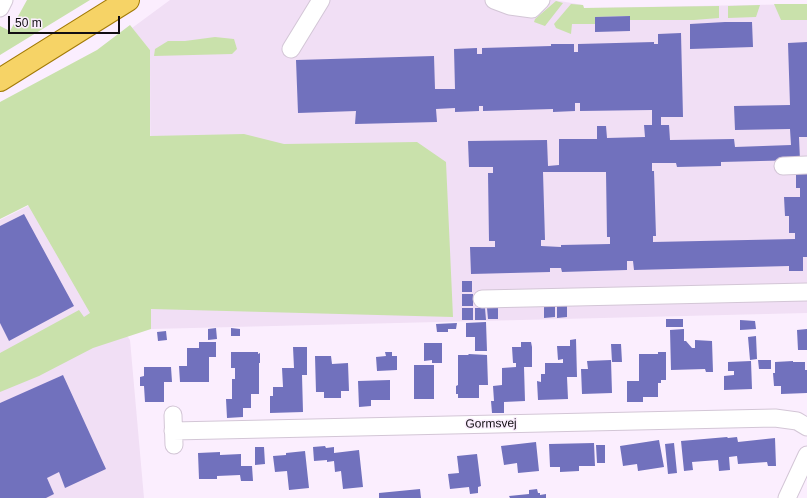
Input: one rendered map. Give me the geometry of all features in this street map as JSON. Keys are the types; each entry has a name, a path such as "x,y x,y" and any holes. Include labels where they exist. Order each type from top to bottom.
{"main road":[{"path":"0,80 128,0"}],"street":[{"path":"0,8 4,0"},
{"path":"291,50 321,0"},
{"path":"494,0 510,6 532,9 541,0"},
{"path":"783,166 807,165"},
{"path":"482,299 807,292"},
{"name":"Gormsvej","path":"173,430 775,418 797,421 807,427"},
{"path":"787,498 807,455"}],"shaded area":[{"path":"170,0 554,0 583,5 584,8 807,4 807,313 151,329 150,50 132,28"},
{"path":"34,203 130,340 144,498 0,498 0,220"}],"green space":[{"path":"27,0 90,0 0,55 0,26 10,31"},
{"path":"556,1 563,3 545,26 534,22 535,19"},
{"path":"571,4 583,5 584,8 719,6 719,18 694,20 630,20 629,16 595,17 595,24 572,24 571,34 556,28 554,24"},
{"path":"774,4 807,4 807,20 781,20"},
{"path":"760,5 756,17 728,18 728,6"},
{"path":"130,25 150,50 150,136 244,134 284,144 417,142 446,162 453,317 151,309 151,329 93,348 39,376 0,392 0,353 79,310 84,317 90,313 28,205 0,219 0,102 97,50"},
{"path":"215,37 234,39 237,49 232,54 154,56 155,49 168,41 185,41"}],"building":[{"path":"630,16 630,31 595,32 595,17"},
{"path":"752,22 753,47 690,49 690,24"},
{"path":"681,33 683,117 661,117 661,125 669,125 670,140 734,139 735,147 791,145 790,129 735,130 734,106 790,105 788,43 807,42 807,137 799,137 800,160 721,162 721,166 677,167 676,163 652,163 652,171 654,171 656,236 653,236 653,242 795,239 795,233 789,233 789,216 785,216 784,197 800,197 800,188 796,188 796,173 807,172 807,257 803,257 803,271 789,271 789,266 634,270 633,261 627,261 627,270 562,272 561,268 550,268 550,272 471,274 470,247 495,247 495,241 489,241 488,173 493,173 493,167 469,167 468,141 547,140 548,166 559,165 559,139 597,139 597,126 606,126 607,138 645,137 644,125 652,125 652,110 580,111 580,103 575,103 575,111 553,112 553,109 483,111 483,106 479,106 479,111 455,112 455,108 436,109 437,122 355,124 356,111 298,113 296,60 434,56 435,89 455,89 454,49 477,48 477,54 482,54 482,48 574,44 574,52 578,52 578,44 654,42 654,44 658,44 658,34","holes":["543,172 606,172 607,237 610,237 610,244 561,245 561,247 541,246 541,240 545,240"]},
{"path":"24,214 74,306 9,341 0,323 0,226"},
{"path":"462,281 472,281 472,292 462,292"},
{"path":"462,294 473,294 473,306 462,306"},
{"path":"544,306 555,306 555,317 544,318"},
{"path":"557,306 567,306 567,317 557,318"},
{"path":"462,308 473,308 473,320 462,320"},
{"path":"475,308 485,308 486,320 475,320"},
{"path":"487,308 498,308 498,319 488,319"},
{"path":"666,319 683,319 683,327 666,327"},
{"path":"740,320 755,321 756,329 740,330"},
{"path":"486,322 487,351 475,351 475,337 466,337 466,323"},
{"path":"457,323 456,329 448,329 448,332 437,332 436,324"},
{"path":"216,328 217,339 208,340 208,329"},
{"path":"231,328 240,329 240,336 231,336"},
{"path":"684,329 684,341 686,341 692,348 695,348 695,340 712,341 713,372 706,372 705,369 671,370 670,330"},
{"path":"807,329 807,350 798,350 797,330"},
{"path":"166,331 167,340 158,341 157,332"},
{"path":"756,336 757,359 750,360 748,337"},
{"path":"576,339 577,377 567,377 568,399 538,400 537,381 541,382 541,374 545,374 545,363 563,363 563,359 558,360 557,346 570,346 570,340"},
{"path":"199,342 216,342 216,357 209,357 209,382 180,382 179,366 187,366 187,348 199,348"},
{"path":"521,342 531,342 532,347 532,367 524,367 525,401 504,402 504,413 492,413 491,401 494,401 493,386 502,385 502,368 516,367 516,363 513,363 512,347 521,347"},
{"path":"424,343 442,343 442,363 432,363 432,360 424,361"},
{"path":"611,344 621,344 622,362 612,362"},
{"path":"293,347 307,347 307,375 302,375 303,412 270,413 270,396 273,396 273,387 283,387 282,368 294,368"},
{"path":"231,352 260,353 259,394 251,394 251,408 243,408 243,417 227,418 226,399 232,399 232,379 235,379 235,368 231,368"},
{"path":"385,352 392,352 392,356 397,356 397,370 377,371 376,357 386,356"},
{"path":"658,352 666,352 666,380 661,380 661,383 658,383 658,397 643,397 643,402 627,402 627,381 639,381 639,354 658,354"},
{"path":"458,355 487,355 488,385 479,385 479,398 458,398 458,394 456,394 456,386 458,385"},
{"path":"315,356 331,356 332,364 348,363 349,391 341,391 341,398 324,398 324,392 316,392"},
{"path":"611,360 612,393 582,394 581,369 588,369 587,361"},
{"path":"758,360 771,360 771,369 759,369"},
{"path":"751,361 752,389 724,390 724,376 734,375 734,371 728,371 728,362"},
{"path":"775,362 805,362 805,370 807,370 807,393 781,394 781,386 774,386 773,373 775,373"},
{"path":"414,365 434,365 434,399 414,399"},
{"path":"144,367 171,367 172,382 164,382 164,402 145,402 144,386 140,386 140,377 144,376"},
{"path":"63,375 106,469 65,488 59,472 47,478 54,494 46,498 0,498 0,403"},
{"path":"390,380 390,400 371,400 371,406 359,407 358,381"},
{"path":"737,437 738,442 775,438 776,466 768,466 767,462 738,464 737,456 729,457 730,470 719,471 718,460 692,462 693,470 684,471 681,441"},
{"path":"659,440 664,467 638,471 637,464 623,466 620,446"},
{"path":"536,442 539,471 518,473 517,463 504,465 501,446"},
{"path":"594,443 595,466 579,466 579,471 560,472 560,467 550,467 549,444"},
{"path":"674,443 677,473 668,474 665,444"},
{"path":"596,445 605,445 605,463 597,463"},
{"path":"325,446 326,448 334,447 334,453 359,450 363,487 343,489 341,471 335,472 334,461 314,461 313,447"},
{"path":"255,447 264,447 265,464 255,465"},
{"path":"305,451 309,488 289,490 287,471 275,472 273,456"},
{"path":"220,452 220,455 241,454 241,466 252,466 253,481 241,481 240,475 217,476 217,479 199,479 198,453"},
{"path":"477,454 481,486 478,487 478,493 470,494 469,487 450,489 448,474 459,473 457,456"},
{"path":"420,489 421,498 379,498 379,493"},
{"path":"537,489 540,495 546,494 546,498 510,498 509,496 529,494 529,490"}]}
